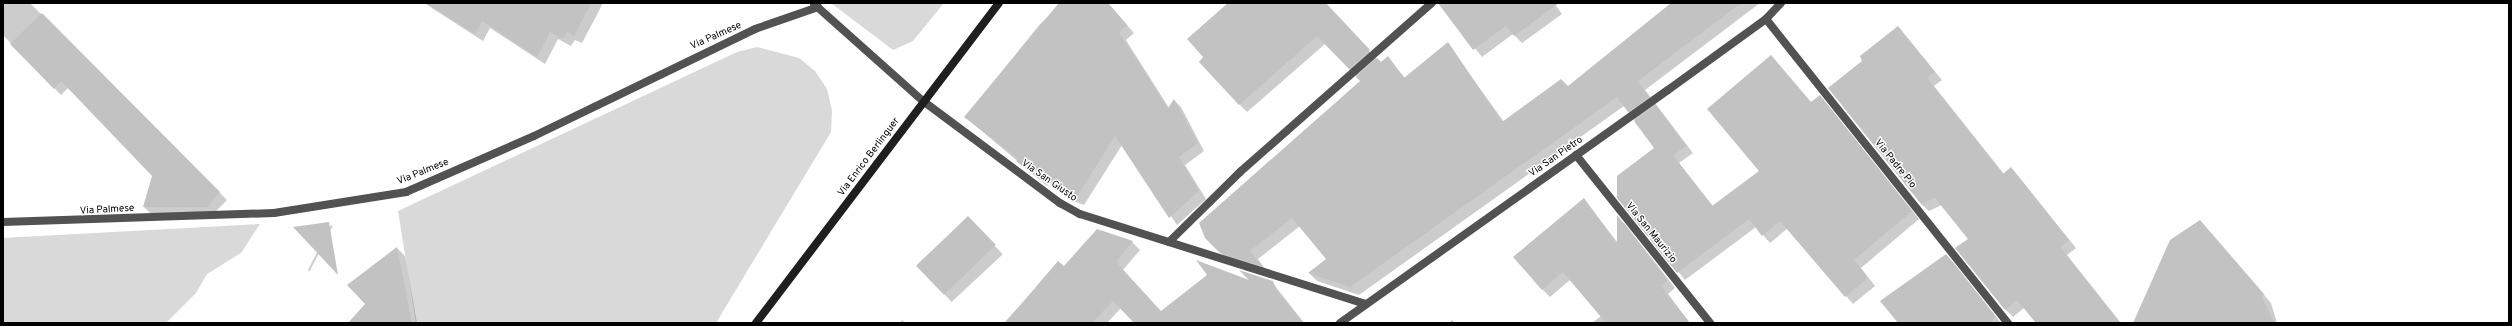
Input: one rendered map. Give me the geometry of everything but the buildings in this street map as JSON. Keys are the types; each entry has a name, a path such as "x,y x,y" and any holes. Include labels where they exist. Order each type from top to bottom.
{"main road":[{"name":"Via Enrico Berlinguer","path":"756,323 923,101 999,3"}],"street":[{"path":"1169,242 1240,172 1432,3"},
{"name":"Via San Pietro","path":"1340,323 1766,18 1781,3"},
{"name":"Via San Giusto","path":"816,5 923,101 1060,203 1080,214 1365,304"},
{"name":"Via Palmese","path":"3,222 274,213 406,192 534,136 755,29 816,5"},
{"name":"Via Padre Pio","path":"1766,18 2008,323"},
{"name":"Via San Maurizio","path":"1576,155 1710,323"}],"shaded area":[{"path":"831,3 944,3 913,41 893,50"},
{"path":"757,47 799,58 815,71 827,89 832,110 831,132 716,323 416,323 398,211 737,52"},
{"path":"260,224 241,253 207,274 196,293 166,323 3,323 3,238"}]}
